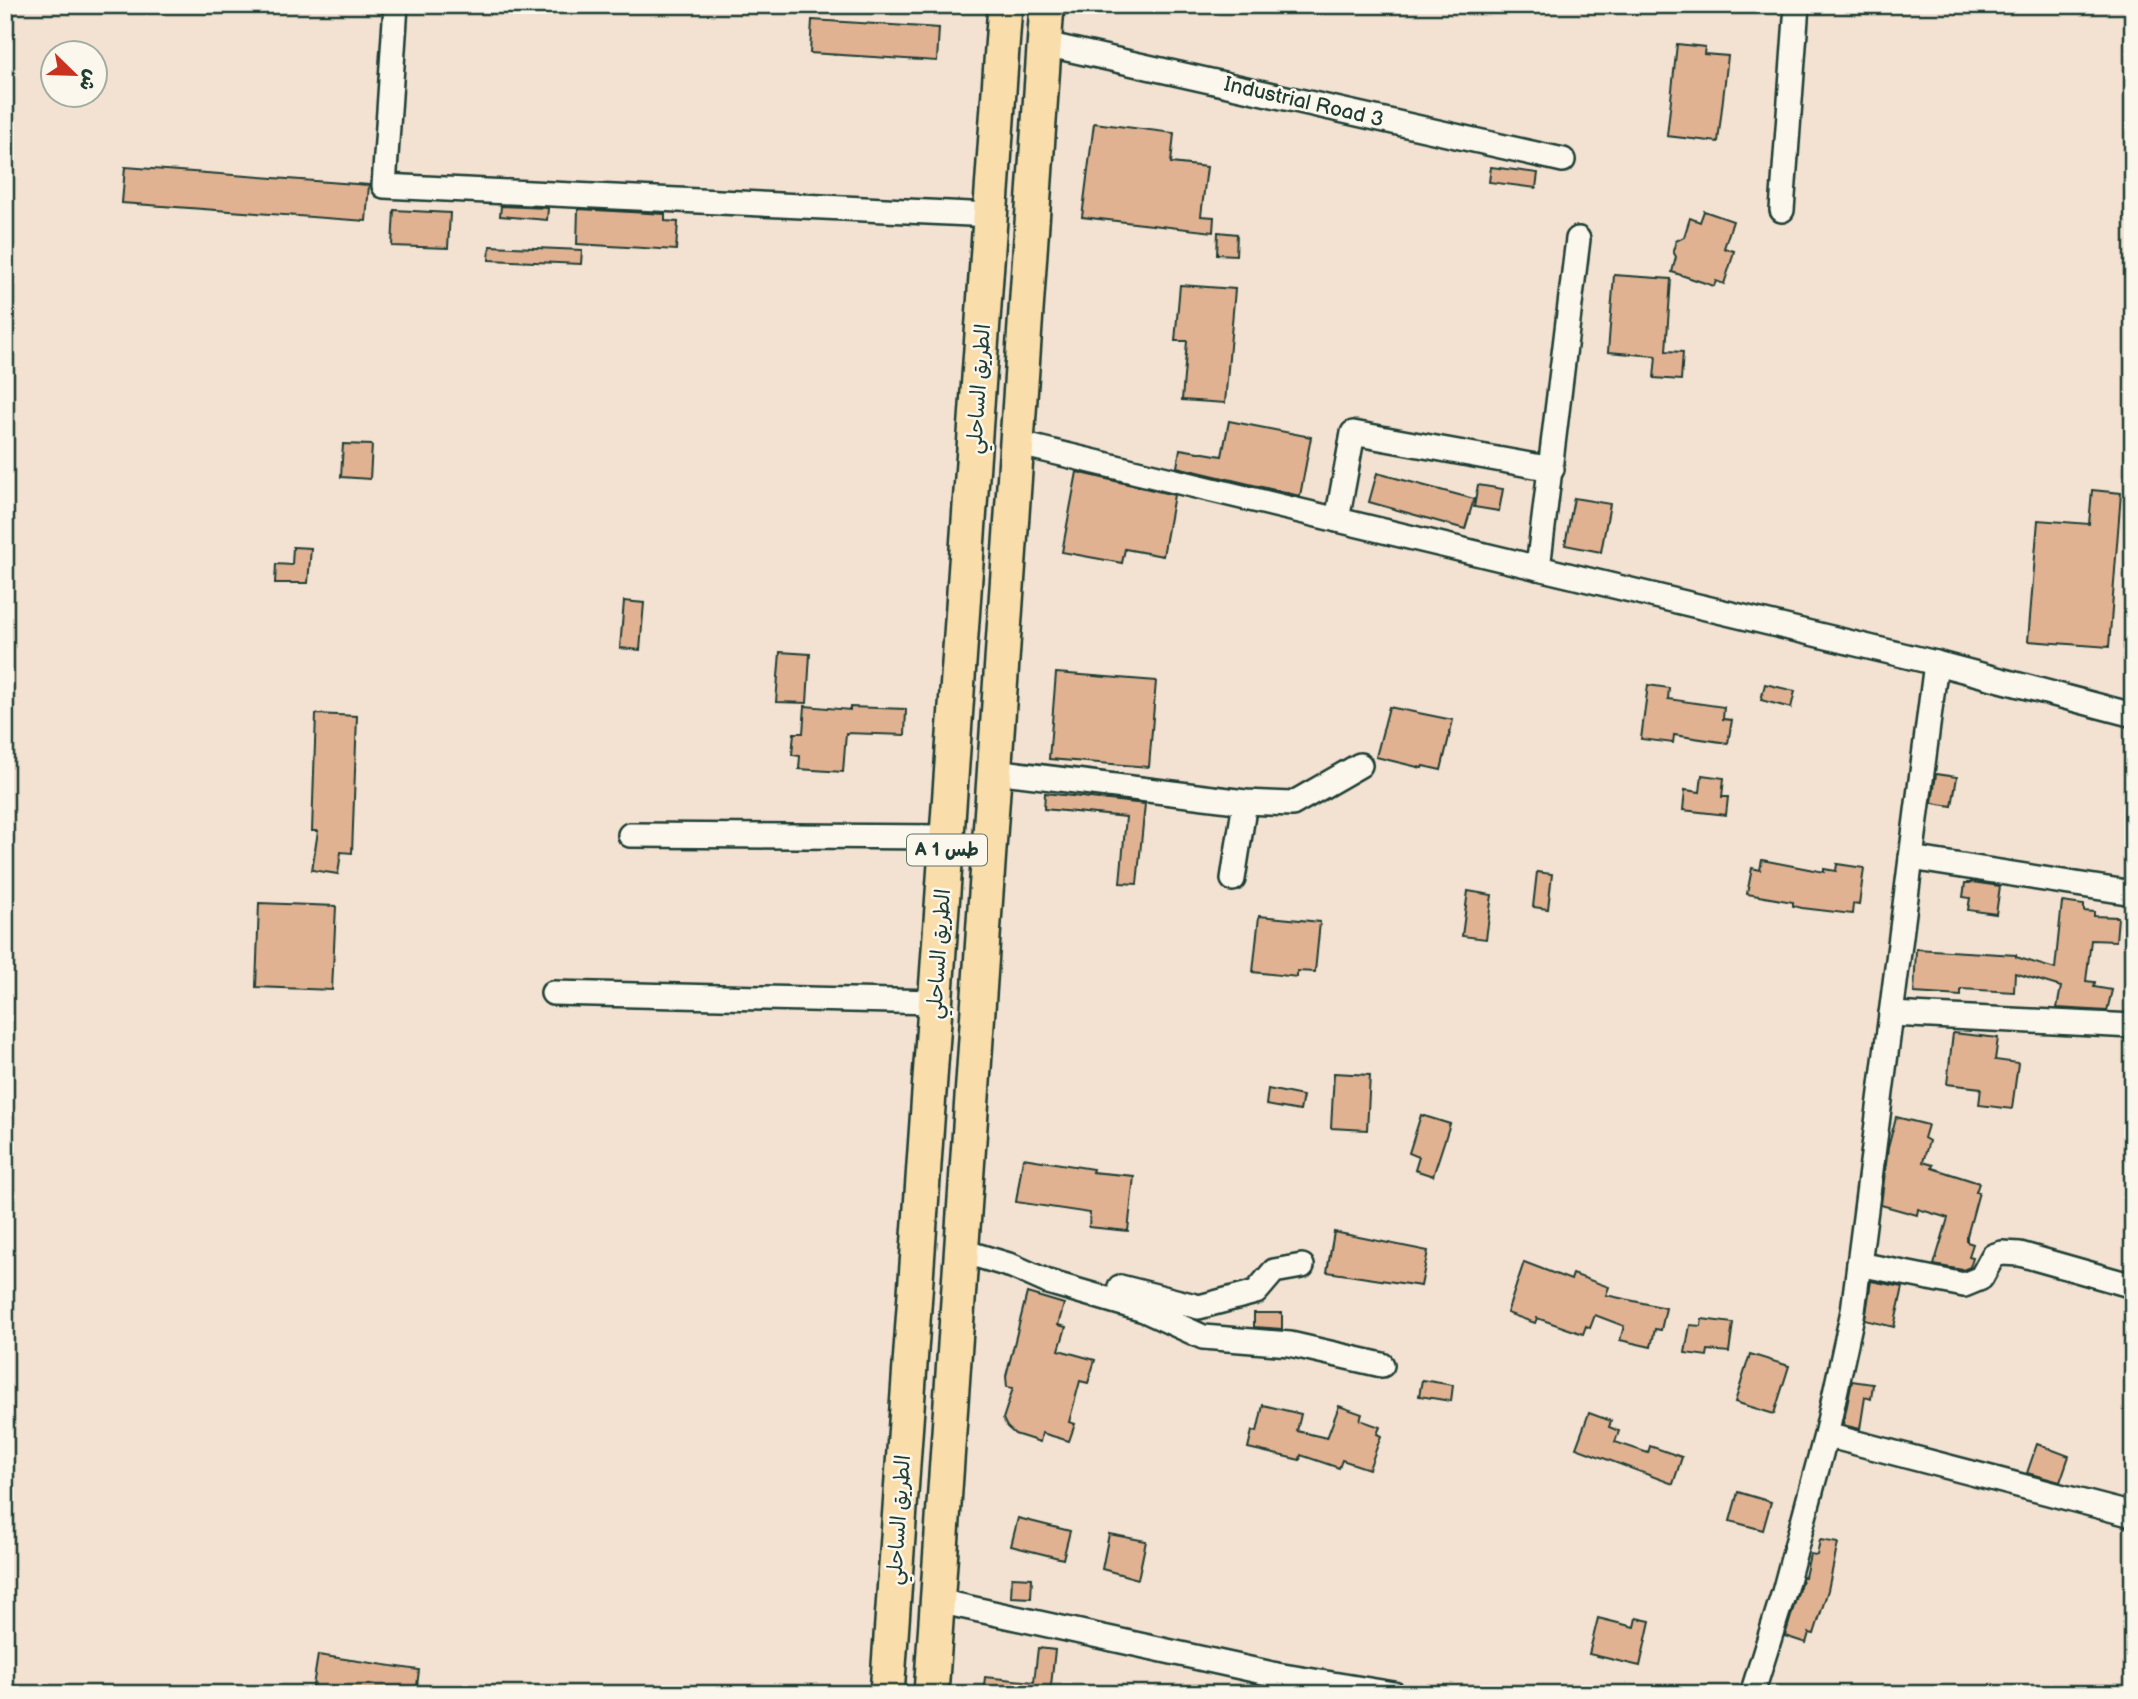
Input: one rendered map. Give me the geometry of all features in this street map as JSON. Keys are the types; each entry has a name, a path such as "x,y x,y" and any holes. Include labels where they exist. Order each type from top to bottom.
{"highway":[{"name":"الطريق الساحلي","path":"887,1694 1005,5"},
{"name":"الطريق الساحلي","path":"931,1694 1048,5"}],"street":[{"path":"396,5 384,186 991,215"},
{"path":"1782,210 1797,5"},
{"name":"Industrial Road 3","path":"1045,44 1563,160"},
{"path":"1538,568 1578,239"},
{"path":"1337,520 1353,433 1552,469"},
{"path":"1016,443 1936,663 2133,715"},
{"path":"1752,1694 1784,1592 1826,1434 1853,1311 1936,663"},
{"path":"994,771 1245,802 1292,804 1360,765"},
{"path":"1233,878 1245,802"},
{"path":"630,835 948,837"},
{"path":"1911,858 2133,893"},
{"path":"552,993 936,1002"},
{"path":"1891,1014 2133,1026"},
{"path":"962,1251 1012,1266 1048,1282 1144,1310 1203,1337 1290,1344 1382,1365"},
{"path":"1859,1264 1964,1285 1981,1278 1993,1256 2002,1253 2020,1254 2133,1286"},
{"path":"1012,1266 1045,1266 1199,1307 1256,1292 1274,1271 1302,1266"},
{"path":"1826,1434 2133,1515"},
{"path":"938,1601 1277,1675 1394,1694"}],"building":[{"path":"812,20 939,28 937,61 810,53"},
{"path":"1677,44 1705,47 1704,54 1728,56 1718,142 1667,136"},
{"path":"1094,123 1174,133 1171,163 1207,167 1201,216 1214,217 1213,232 1082,217"},
{"path":"125,167 369,185 366,221 122,203"},
{"path":"1491,167 1538,173 1536,188 1489,182"},
{"path":"501,206 548,208 547,220 500,216"},
{"path":"578,209 665,214 665,221 678,222 676,250 577,244"},
{"path":"394,210 450,213 448,248 392,246"},
{"path":"1704,211 1733,221 1724,248 1734,251 1724,284 1716,281 1714,286 1672,272 1676,241 1684,237 1690,218 1700,222"},
{"path":"1218,232 1237,234 1236,255 1217,254"},
{"path":"490,246 582,250 581,264 489,260"},
{"path":"1614,275 1671,279 1666,351 1683,352 1681,380 1654,378 1656,356 1608,352"},
{"path":"1180,285 1235,289 1225,403 1182,400 1187,341 1175,341"},
{"path":"1229,421 1311,437 1300,496 1177,467 1180,449 1222,456"},
{"path":"343,444 372,445 370,479 341,477"},
{"path":"1077,472 1174,495 1163,556 1125,549 1122,563 1062,552"},
{"path":"1377,473 1474,499 1465,529 1369,502"},
{"path":"1478,485 1503,489 1499,511 1474,507"},
{"path":"2092,490 2121,493 2109,647 2028,641 2038,520 2089,524"},
{"path":"1574,498 1610,504 1601,552 1565,545"},
{"path":"293,547 311,548 308,583 275,583 276,564 292,565"},
{"path":"624,601 644,603 640,650 620,648"},
{"path":"780,652 810,654 807,703 776,702"},
{"path":"1056,673 1156,681 1149,767 1049,759"},
{"path":"1765,684 1795,691 1791,708 1761,700"},
{"path":"1648,685 1669,688 1668,699 1724,707 1723,719 1732,720 1728,743 1674,735 1673,743 1641,739"},
{"path":"805,706 850,710 850,707 906,709 905,735 846,733 843,772 799,769 800,756 792,755 794,733 803,733"},
{"path":"1389,707 1453,720 1441,770 1376,757"},
{"path":"316,714 357,716 352,853 341,852 338,874 312,870 318,831 312,831"},
{"path":"1936,774 1957,777 1952,806 1932,803"},
{"path":"1702,775 1724,778 1722,797 1728,797 1726,815 1683,810 1685,790 1700,792"},
{"path":"1045,793 1145,804 1137,884 1120,883 1126,817 1044,809"},
{"path":"1762,860 1824,872 1824,869 1836,871 1837,864 1864,868 1859,905 1853,904 1852,914 1802,908 1793,906 1793,902 1747,894 1752,868 1760,870"},
{"path":"1537,872 1552,874 1548,909 1533,907"},
{"path":"1965,883 2000,886 1996,914 1968,910 1970,898 1963,897"},
{"path":"1468,891 1492,895 1486,939 1462,936"},
{"path":"2062,902 2084,905 2084,911 2094,912 2094,916 2118,917 2116,941 2091,940 2086,981 2095,982 2094,987 2112,990 2107,1011 2057,1008 2061,987 2015,973 2014,992 1961,989 1961,996 1914,993 1916,949 2016,955 2055,969"},
{"path":"259,903 336,906 332,990 256,987"},
{"path":"1259,916 1320,922 1315,972 1297,971 1297,977 1253,972"},
{"path":"1953,1033 1998,1038 1995,1060 2018,1063 2012,1109 1979,1105 1981,1088 1947,1084"},
{"path":"1334,1073 1370,1075 1367,1130 1331,1128"},
{"path":"1268,1089 1303,1096 1300,1111 1266,1105"},
{"path":"1421,1115 1450,1124 1433,1176 1415,1170 1419,1157 1409,1153"},
{"path":"1896,1117 1928,1125 1924,1138 1929,1141 1923,1162 1933,1165 1932,1168 1979,1183 1967,1236 1967,1242 1973,1244 1969,1256 1973,1257 1970,1267 1963,1270 1934,1265 1948,1218 1918,1209 1917,1215 1881,1205 1888,1148"},
{"path":"1023,1158 1093,1169 1092,1172 1134,1176 1128,1231 1089,1227 1090,1213 1016,1202"},
{"path":"1334,1232 1428,1251 1421,1286 1327,1272"},
{"path":"1524,1262 1571,1280 1573,1274 1609,1287 1606,1295 1666,1308 1661,1330 1655,1329 1651,1347 1620,1340 1624,1326 1595,1315 1590,1328 1586,1326 1583,1334 1537,1318 1535,1323 1507,1313"},
{"path":"1871,1281 1903,1287 1894,1327 1865,1320"},
{"path":"1027,1293 1064,1304 1058,1325 1066,1327 1059,1350 1095,1360 1088,1383 1080,1381 1069,1422 1075,1424 1069,1441 1042,1433 1040,1442 1015,1434 1003,1419 1013,1388 1007,1387 1006,1376"},
{"path":"1254,1313 1282,1313 1282,1329 1254,1327"},
{"path":"1702,1319 1733,1323 1729,1352 1708,1350 1707,1356 1685,1353 1690,1325 1701,1326"},
{"path":"1750,1354 1789,1366 1774,1414 1735,1402"},
{"path":"1422,1380 1453,1385 1451,1401 1419,1396"},
{"path":"1852,1381 1873,1384 1871,1399 1865,1397 1860,1429 1843,1425"},
{"path":"1263,1405 1301,1414 1297,1431 1327,1438 1339,1406 1362,1414 1360,1420 1380,1427 1377,1434 1381,1436 1369,1469 1342,1460 1339,1468 1301,1455 1300,1460 1248,1448 1252,1431 1257,1432"},
{"path":"1589,1413 1611,1421 1609,1427 1619,1431 1615,1442 1648,1453 1650,1446 1682,1457 1673,1484 1576,1448"},
{"path":"2037,1444 2069,1456 2060,1482 2027,1473"},
{"path":"1738,1492 1771,1502 1763,1530 1730,1521"},
{"path":"1018,1518 1070,1531 1063,1559 1011,1546"},
{"path":"1109,1534 1146,1541 1138,1579 1102,1569"},
{"path":"1820,1540 1838,1543 1828,1590 1814,1634 1809,1633 1806,1643 1785,1636 1810,1554 1817,1555"},
{"path":"1012,1577 1032,1578 1031,1598 1011,1597"},
{"path":"1598,1618 1634,1627 1636,1618 1650,1621 1640,1666 1589,1654"},
{"path":"1038,1648 1055,1650 1050,1694 983,1694 985,1677 1034,1682"},
{"path":"318,1655 419,1670 416,1694 312,1692"}]}
